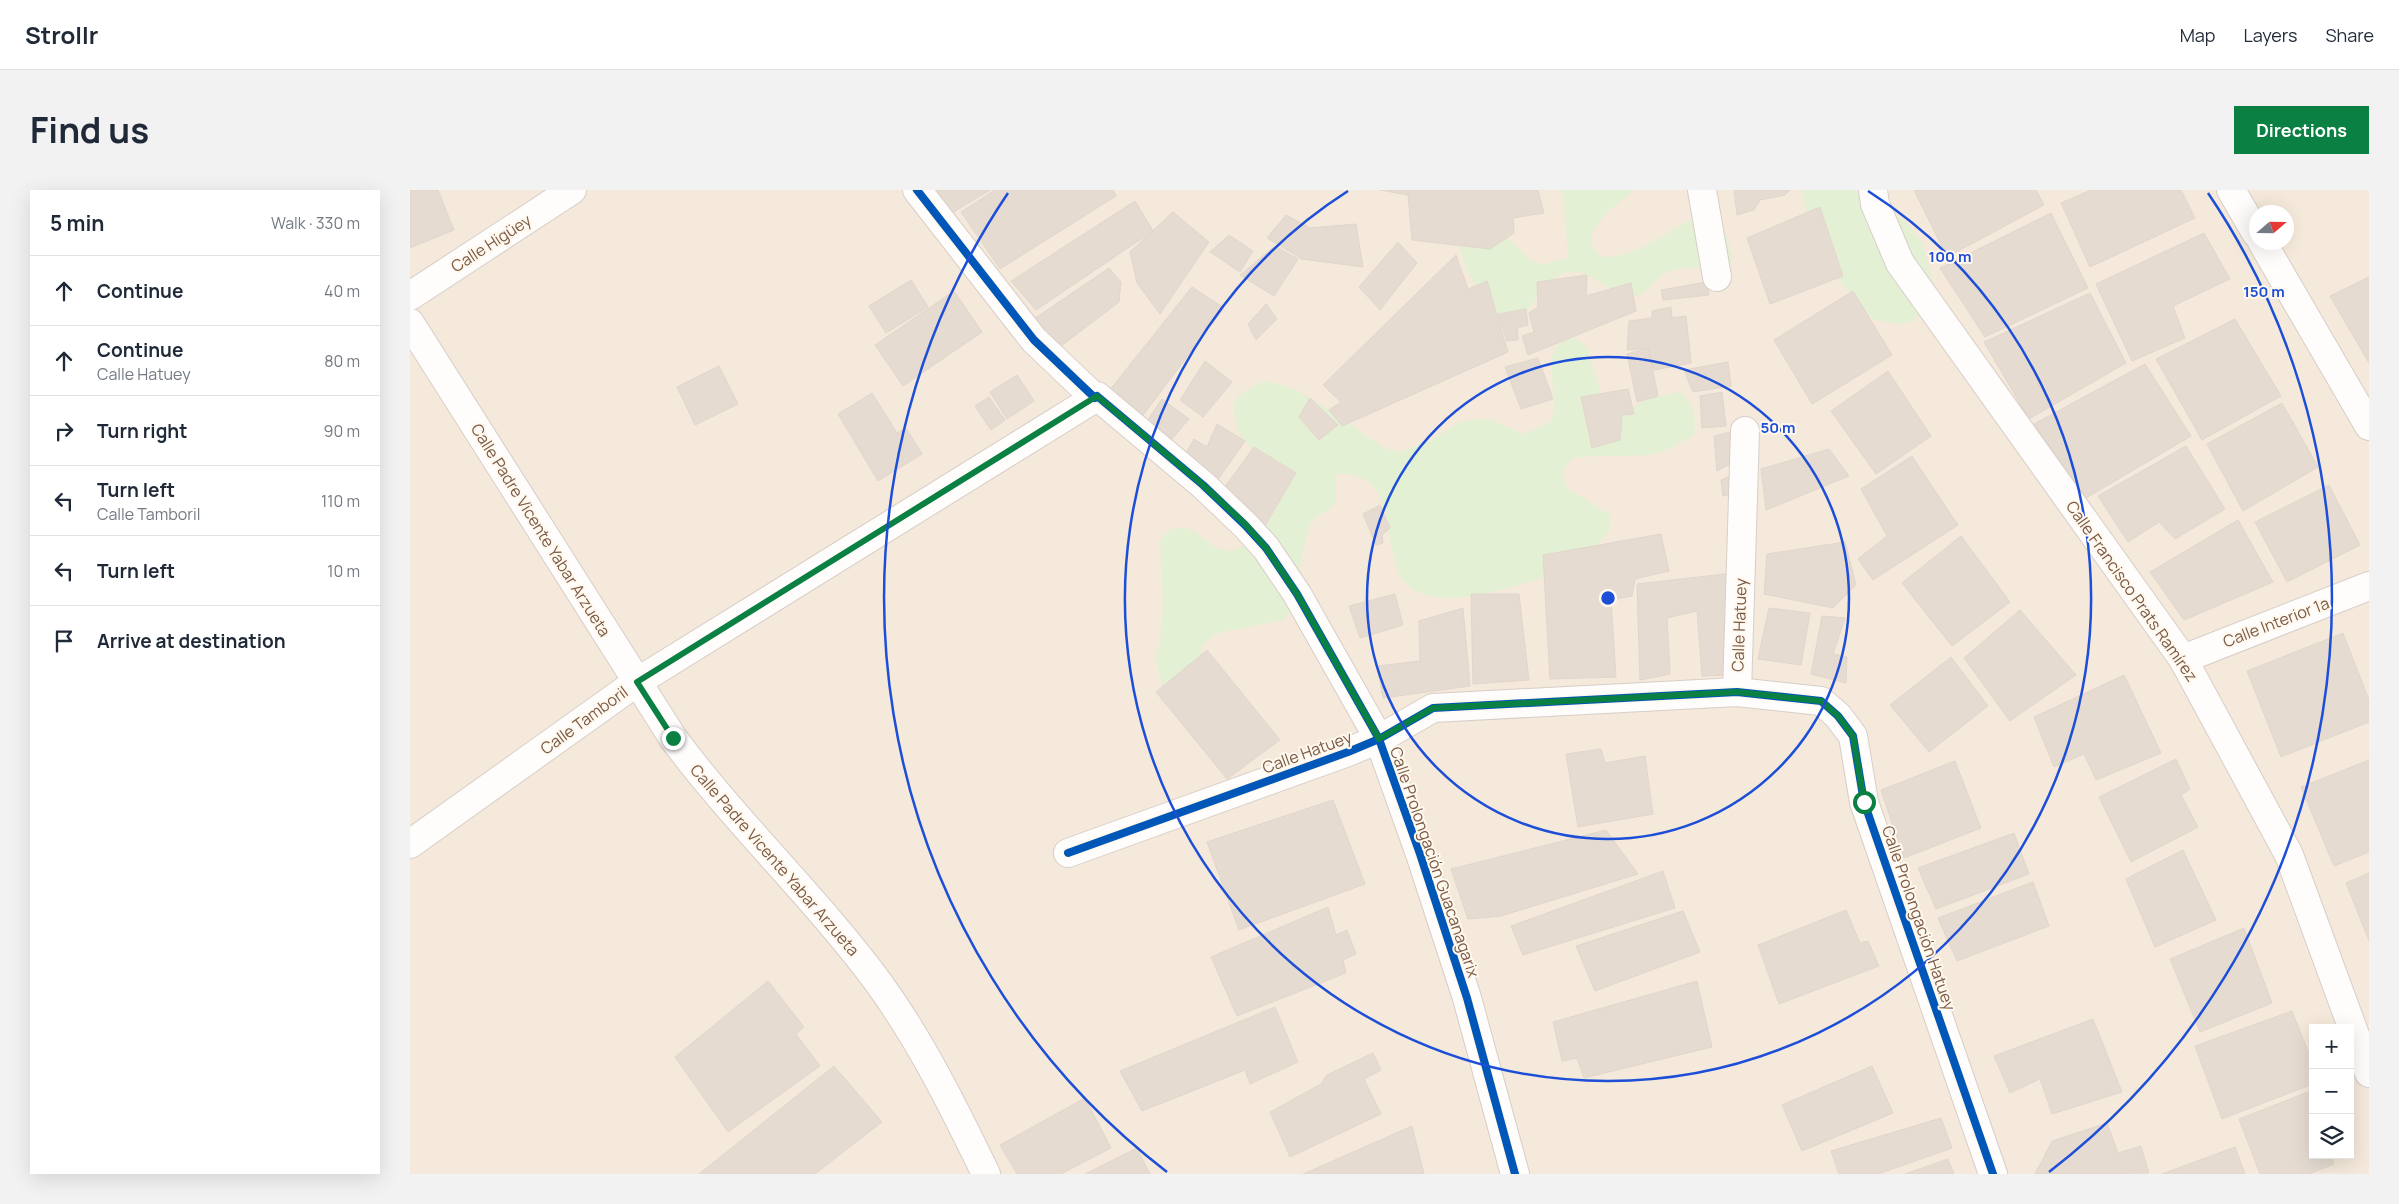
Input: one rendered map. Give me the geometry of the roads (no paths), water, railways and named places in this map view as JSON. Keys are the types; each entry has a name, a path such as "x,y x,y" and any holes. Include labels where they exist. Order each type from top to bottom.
{"street":[{"name":"Calle Higüey","path":"410,296 572,190"},
{"name":"Calle Prolongación Guacanagarix","path":"917,190 1034,340 1095,398 1097,396 1203,485 1245,524 1266,548 1297,594 1379,739 1420,854 1467,998 1515,1174"},
{"path":"1702,190 1717,277"},
{"name":"Calle Francisco Prats Ramírez","path":"1873,190 1875,204 1900,263 2183,659 2289,856 2369,1073"},
{"path":"2231,190 2249,222"},
{"path":"2267,250 2369,426"},
{"name":"Calle Padre Vicente Yabar Arzueta","path":"410,323 637,682 695,768 854,952 898,1011 947,1094 986,1174"},
{"name":"Calle Tamboril","path":"410,844 637,682 1095,398"},
{"name":"Calle Hatuey","path":"1068,853 1379,739 1433,708 1737,692 1745,431"},
{"name":"Calle Interior 1a","path":"2183,659 2369,586"},
{"name":"Calle Prolongación Hatuey","path":"1737,692 1821,701 1838,716 1853,736 1864,802 1993,1174"}]}
